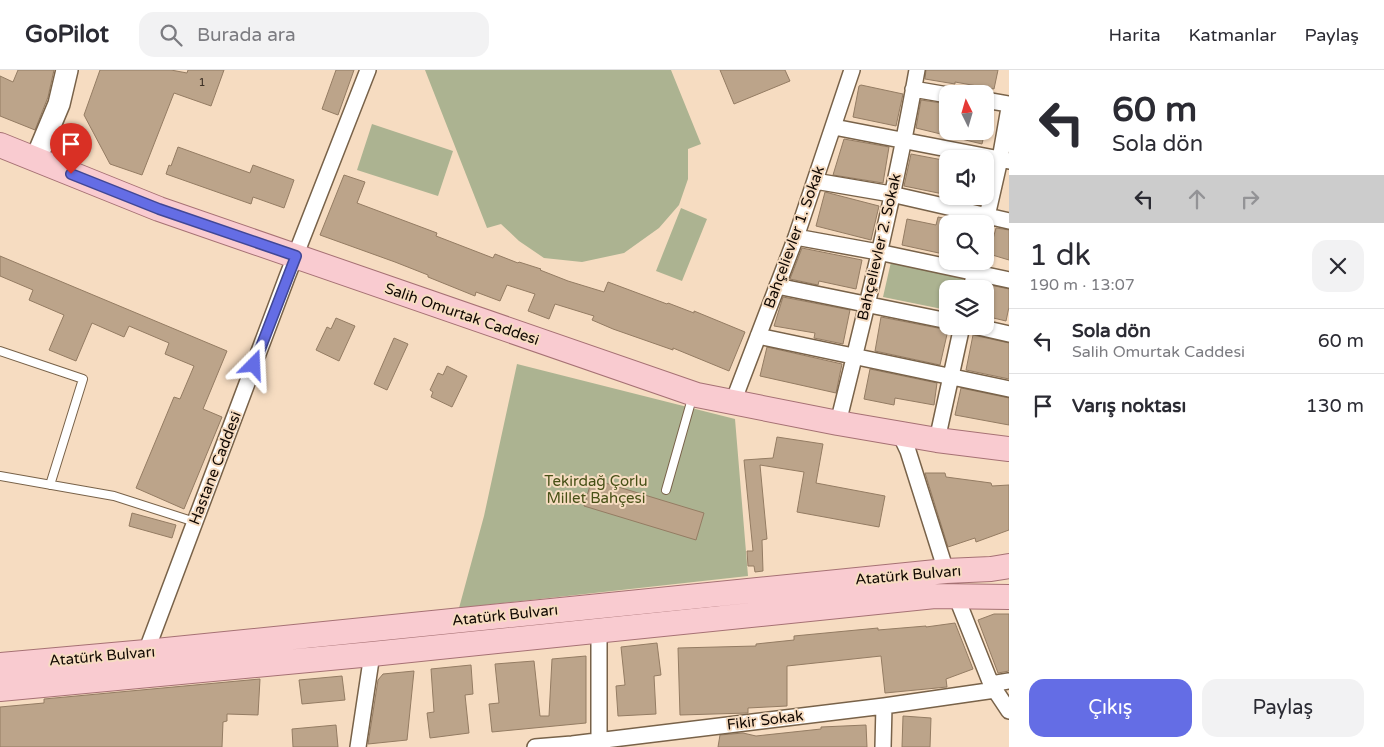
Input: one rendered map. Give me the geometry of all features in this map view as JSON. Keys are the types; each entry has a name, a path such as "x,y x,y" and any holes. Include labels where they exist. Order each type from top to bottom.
{"main road":[{"name":"Salih Omurtak Caddesi","path":"0,145 159,209 697,395 838,424 937,440 1009,449"},
{"name":"Salih Omurtak Caddesi","path":"937,440 1009,460"},
{"name":"Atatürk Bulvarı","path":"0,665 1009,566"},
{"name":"Atatürk Bulvarı","path":"0,689 372,654 935,596 1009,597"}],"street":[{"path":"36,159 59,104 67,70"},
{"name":"Hastane Caddesi","path":"146,652 368,70"},
{"name":"Bahçelievler 1. Sokak","path":"733,402 796,237 852,70"},
{"name":"Bahçelievler 2. Sokak","path":"838,424 867,304 917,70"},
{"path":"913,89 939,93"},
{"path":"988,215 1005,160 1009,106 994,102"},
{"path":"834,127 1005,160"},
{"path":"815,181 891,194 962,215"},
{"path":"994,222 1009,221"},
{"path":"796,237 939,261"},
{"path":"984,270 1009,280"},
{"path":"777,286 939,318"},
{"path":"994,331 1009,334"},
{"path":"937,440 960,335"},
{"path":"758,336 1009,389"},
{"path":"900,434 908,451 946,571"},
{"path":"956,596 1001,695"},
{"path":"599,631 599,741"},
{"path":"358,747 372,654"},
{"name":"Fikir Sokak","path":"535,747 572,746 599,741 884,706 1001,695 1009,681"},
{"path":"883,747 884,706"}],"lane":[{"path":"0,351 83,379 50,485"},
{"path":"666,490 691,402"},
{"path":"0,476 114,496 195,522"}],"green space":[{"path":"425,70 671,70 701,144 688,149 688,179 679,205 659,228 624,253 582,262 544,258 519,241 501,224 487,228"},
{"path":"372,124 453,151 438,196 357,170"},
{"path":"681,208 707,219 682,281 656,271"},
{"path":"891,262 964,277 963,280 939,280 939,308 883,297"},
{"name":"Tekirdağ Çorlu Millet Bahçesi","path":"517,364 735,419 748,576 459,608 484,516"}],"building":[{"path":"18,70 54,70 48,97 35,130 0,116 0,76 13,82"},
{"path":"100,70 171,70 187,73 188,70 224,70 211,106 174,93 142,175 110,164 84,115"},
{"path":"336,70 354,70 338,115 322,109"},
{"path":"720,70 785,70 790,81 734,104"},
{"path":"926,70 998,70 994,89 994,85 972,85 955,82 955,84 925,79"},
{"path":"859,86 903,94 896,126 853,117"},
{"path":"921,100 939,103 939,134 916,128"},
{"path":"844,139 889,147 883,183 833,175"},
{"path":"966,140 983,140 982,144"},
{"path":"178,147 250,173 253,165 294,180 284,208 253,197 251,204 166,174"},
{"path":"911,154 939,159 939,193 904,186"},
{"path":"344,175 365,182 357,203 437,233 436,236 493,258 495,254 604,292 608,282 694,313 694,311 745,332 729,371 673,348 673,350 613,329 592,320 594,316 555,304 549,319 528,311 535,294 507,285 500,301 476,292 475,296 395,262 320,235"},
{"path":"825,192 879,206 871,240 816,226"},
{"path":"939,217 939,253 902,245 907,219 936,225"},
{"path":"996,228 1009,230 1009,260 994,256"},
{"path":"802,248 862,260 856,289 819,281 818,285 790,279"},
{"path":"0,256 227,351 203,409 222,417 184,509 136,488 174,397 180,399 194,366 165,354 169,343 129,326 124,337 92,323 76,361 49,350 64,315 29,300 33,290 0,276"},
{"path":"994,286 1009,289 1009,307 1006,321 994,318"},
{"path":"783,297 850,310 843,344 814,338 815,333 774,326"},
{"path":"881,317 939,328 939,335 947,335 940,365 875,351"},
{"path":"336,318 355,326 339,361 316,350 327,327 331,329"},
{"path":"973,335 1009,343 1009,379 966,370"},
{"path":"394,338 408,344 387,390 374,384"},
{"path":"767,347 842,364 836,393 760,376"},
{"path":"447,366 467,376 452,407 431,397 433,392 430,390 438,373 443,375"},
{"path":"870,369 937,383 934,405 895,398 894,405 864,399"},
{"path":"961,388 1009,398 1009,425 955,415"},
{"path":"777,437 823,444 816,483 885,496 879,527 797,512 804,472 760,465 767,539 762,540 763,571 755,572 754,566 748,566 747,551 753,551 744,460 773,458"},
{"path":"925,473 945,473 946,477 991,483 992,486 1009,485 1009,530 976,542 975,538 948,547"},
{"path":"592,479 704,513 696,540 584,506"},
{"path":"132,513 176,525 172,538 129,526"},
{"path":"994,614 1009,614 1009,671 998,673 978,620"},
{"path":"955,623 973,669 946,679 947,687 885,693 881,656 787,666 787,706 748,708 748,713 680,715 678,648 756,646 756,644 794,640 794,636 878,628 878,630 926,627"},
{"path":"657,643 661,675 654,676 656,714 618,716 616,686 625,685 621,647"},
{"path":"586,656 586,723 492,732 489,704 499,703 495,664 534,661 540,716 549,716 552,659"},
{"path":"471,665 473,694 465,695 469,733 430,738 427,713 434,712 431,669"},
{"path":"414,671 407,740 368,744 378,680 383,674"},
{"path":"342,676 345,700 302,704 299,680"},
{"path":"260,679 258,715 227,714 227,721 223,722 222,747 0,747 0,707 44,703 44,699"},
{"path":"903,716 931,718 930,747 902,747"},
{"path":"336,725 338,747 293,747 292,729"},
{"path":"866,725 867,747 718,747 720,735 743,733 756,736 821,729 821,727"}],"route":[{"path":"71,174 159,209 296,256 254,365"}]}
